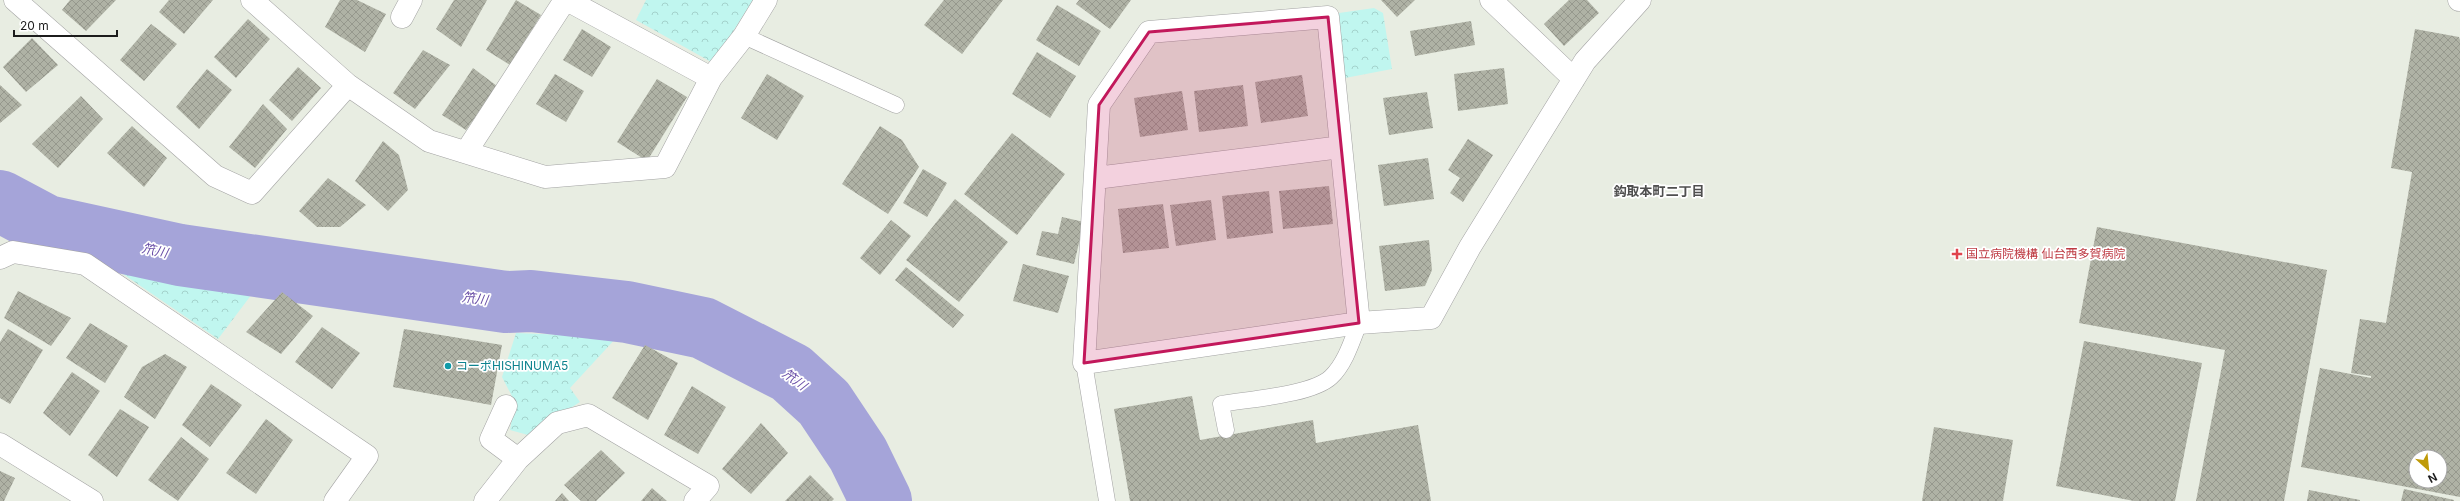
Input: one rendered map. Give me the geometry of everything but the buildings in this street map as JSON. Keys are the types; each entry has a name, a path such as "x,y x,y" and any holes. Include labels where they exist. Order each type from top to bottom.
{"street":[{"path":"15,0 215,176 252,193 348,85"},
{"path":"252,0 348,85 429,141 545,177 666,167 711,78 744,36 766,0"},
{"path":"466,152 566,0 711,78"},
{"path":"1491,0 1574,79"},
{"path":"1359,323 1328,17 1149,32 1100,105 1084,363 1359,323 1431,318 1470,247 1585,61 1632,3"},
{"path":"1096,178 1341,147"},
{"path":"0,258 13,252 85,264 367,456 335,501"},
{"path":"506,406 491,439 518,459"},
{"path":"485,501 518,459 557,423 588,415 708,486 695,501"},
{"path":"0,444 92,501"}],"lane":[{"path":"744,36 896,105"},
{"path":"1226,430 1221,404 1315,388 1331,377 1347,353 1359,323"},
{"path":"1084,363 1107,501"}],"highlighted area":[{"path":"1328,17 1359,323 1084,363 1099,105 1149,32"}],"green space":[{"path":"646,0 753,0 713,63 636,20"},
{"path":"1374,8 1383,13 1392,69 1345,78 1332,14"},
{"path":"137,256 237,279 255,290 218,339 123,274"},
{"path":"516,333 617,337 570,388 580,402 528,435 510,430 515,402 502,377"}],"waterway":[{"name":"笊川","path":"0,201 47,226 180,255 506,302 531,301 627,312 703,328 791,373 824,403 858,454 881,501"}],"place":[{"name":"国立病院機構 仙台西多賀病院","path":"1957,254"},
{"name":"コーポHISHINUMA5","path":"448,366"}],"district":[{"name":"鈎取本町二丁目","path":"1659,191"}]}
